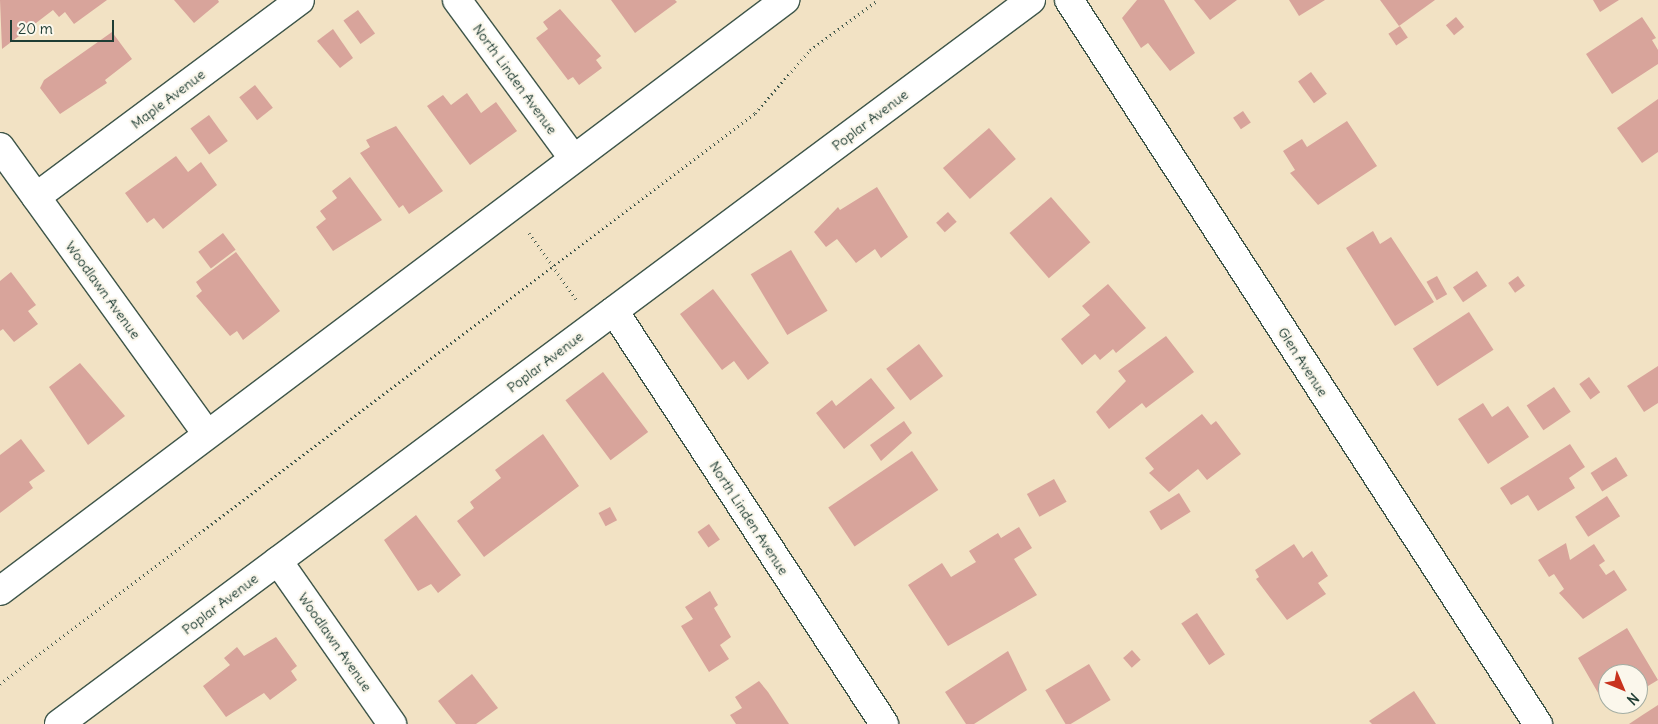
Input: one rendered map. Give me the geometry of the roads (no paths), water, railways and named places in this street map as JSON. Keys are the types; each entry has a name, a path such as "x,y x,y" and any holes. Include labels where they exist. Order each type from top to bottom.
{"street":[{"name":"Maple Avenue","path":"36,197 300,0"},
{"name":"North Linden Avenue","path":"457,0 573,158"},
{"path":"0,592 206,433 785,0"},
{"name":"Poplar Avenue","path":"59,724 1031,0"},
{"name":"Glen Avenue","path":"1069,0 1538,724"},
{"name":"Woodlawn Avenue","path":"0,147 206,433"},
{"name":"North Linden Avenue","path":"604,318 884,724"},
{"name":"Woodlawn Avenue","path":"278,561 392,724"}]}
